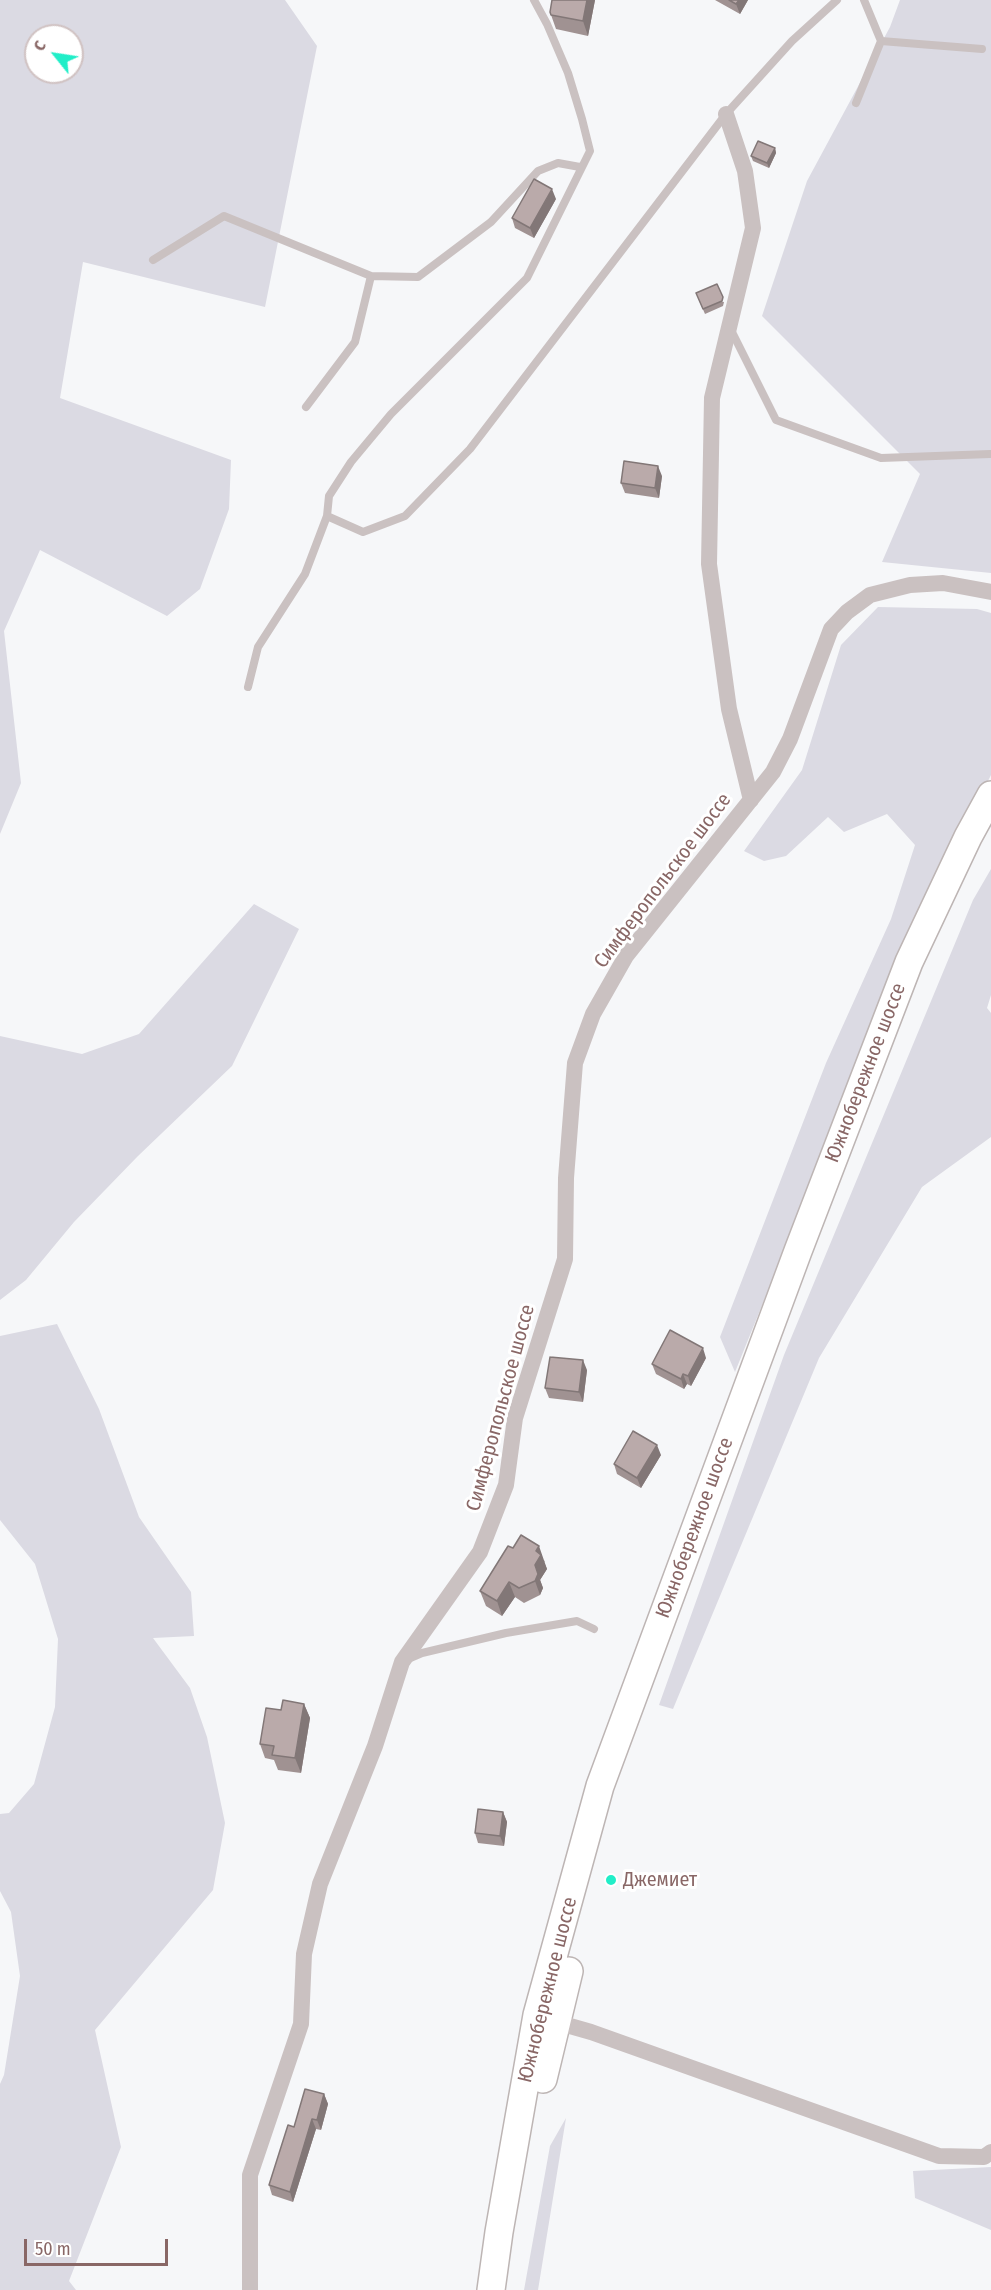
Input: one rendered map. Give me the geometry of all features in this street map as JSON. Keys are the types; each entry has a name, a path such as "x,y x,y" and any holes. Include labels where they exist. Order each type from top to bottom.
{"highway":[{"name":"Южнобережное шоссе","path":"506,2290 529,2146 536,2071 537,2015 600,1786 798,1251 909,962 968,837 991,795"},
{"name":"Южнобережное шоссе","path":"491,2290 499,2232 536,2071 555,2022 617,1791 809,1259 922,970 991,827"},
{"path":"555,2022 563,1958 557,1948"}],"street":[{"path":"726,114 745,171 753,228 712,398 709,564 729,709 751,800"},
{"name":"Симферопольское шоссе","path":"250,2290 250,2175 301,2024 304,1954 320,1884 375,1746 402,1662 480,1552 506,1485 515,1418 565,1259 566,1178 575,1063 593,1014 626,956 773,772 790,739 831,629 847,612 870,595 910,585 943,583 991,592"},
{"path":"555,2022 591,2032 939,2156 984,2157 991,2152"}],"lane":[{"path":"248,687 258,648 305,574 327,516 329,496 358,454 391,414 527,278 580,167 590,151 568,73 534,0"},
{"path":"327,516 363,532 405,516 470,449 726,114 792,42 837,0"},
{"path":"856,103 881,41 864,0"},
{"path":"881,41 982,49"},
{"path":"153,260 224,216 371,276 418,277 491,222 538,171 558,163 580,167"},
{"path":"306,408 355,342 371,276"},
{"path":"729,327 776,420 881,458 990,454"},
{"path":"402,1662 422,1653 577,1621 594,1629"}],"shaded area":[{"path":"0,0 285,0 317,46 265,307 83,262 60,398 231,460 229,509 200,589 167,616 40,550 4,631 21,783 0,834"},
{"path":"900,0 991,0 991,573 882,562 920,474 762,316 807,181 890,27"},
{"path":"878,607 977,609 991,613 991,775 916,925 735,1372 720,1337 826,1063 891,919 915,845 887,814 844,832 828,817 786,856 764,861 744,851 802,770 841,645"},
{"path":"991,869 991,995 987,1008 991,1013 991,1137 922,1187 819,1358 673,1709 659,1705 784,1355 973,900"},
{"path":"254,904 299,929 232,1066 138,1156 74,1222 26,1280 0,1300 0,1036 82,1054 139,1034"},
{"path":"57,1324 99,1409 139,1517 191,1592 194,1636 153,1638 190,1688 207,1737 225,1823 213,1890 95,2030 121,2147 69,2281 76,2290 0,2290 0,2084 4,2075 20,1976 11,1912 0,1891 0,1814 9,1813 34,1784 55,1707 58,1639 35,1564 0,1520 0,1336"},
{"path":"566,2118 538,2290 524,2290 550,2146"},
{"path":"991,2167 991,2230 915,2198 913,2171"}],"building":[{"path":"552,0 587,0 583,21 551,15"},
{"path":"758,141 775,148 767,163 751,156"},
{"path":"534,179 552,189 530,228 512,218"},
{"path":"717,284 723,297 722,301 703,309 696,293"},
{"path":"624,461 658,466 655,488 621,483"},
{"path":"670,1330 703,1348 688,1376 683,1374 681,1379 652,1364"},
{"path":"550,1357 583,1360 579,1392 545,1388"},
{"path":"633,1431 657,1445 637,1478 614,1464"},
{"path":"521,1535 539,1546 536,1551 541,1555 535,1565 538,1574 535,1581 519,1588 509,1582 497,1601 480,1591 508,1546 513,1548"},
{"path":"283,1700 304,1704 295,1758 272,1755 274,1746 260,1744 266,1708 281,1710"},
{"path":"478,1809 503,1812 500,1836 475,1833"},
{"path":"305,2089 324,2094 317,2120 312,2119 290,2192 269,2185 288,2125 294,2127"}],"place":[{"name":"Джемиет","path":"611,1880"}]}
